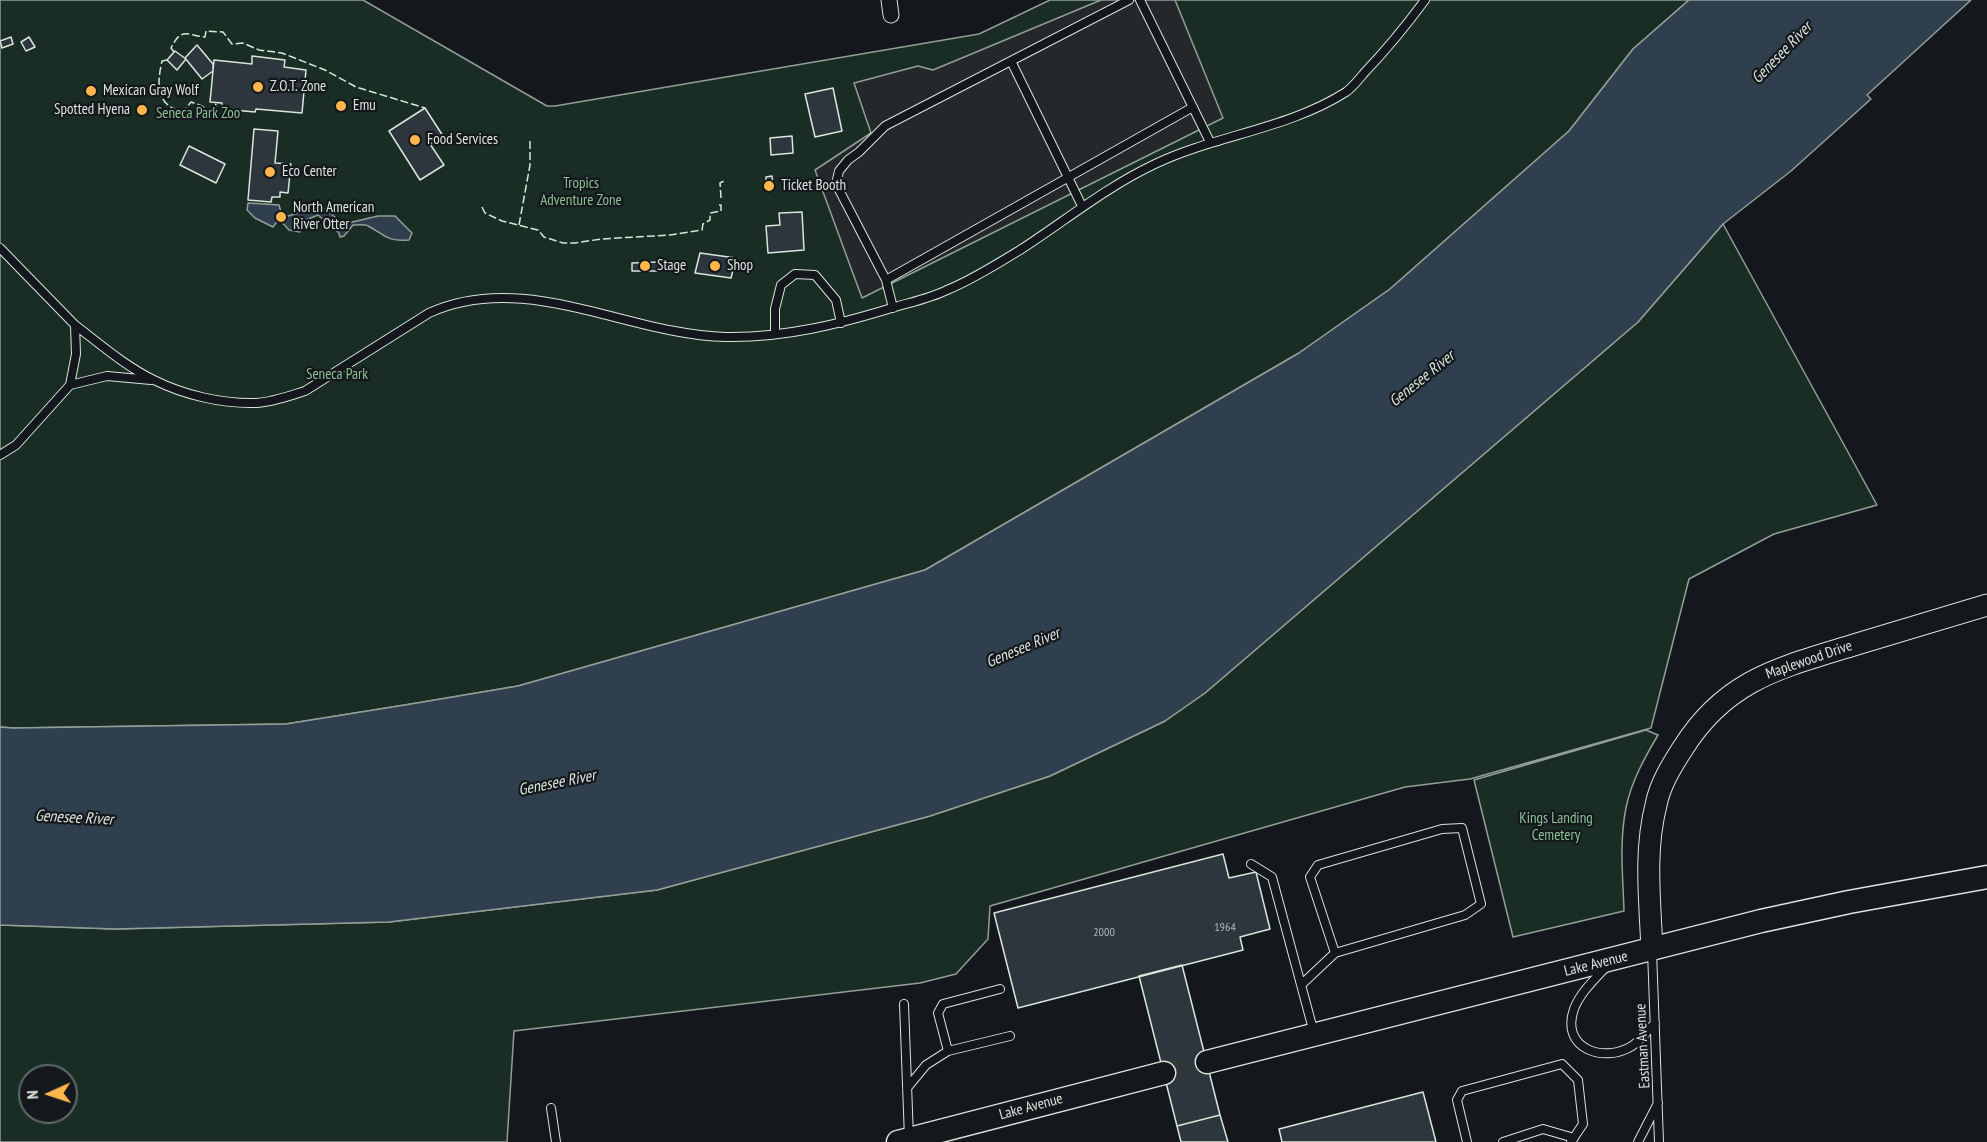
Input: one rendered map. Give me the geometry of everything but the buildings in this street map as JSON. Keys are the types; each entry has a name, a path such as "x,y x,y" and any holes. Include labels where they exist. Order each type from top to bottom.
{"main road":[{"name":"Lake Avenue","path":"1207,1062 1789,914 1987,877"},
{"name":"Lake Avenue","path":"906,1141 1164,1073"}],"street":[{"name":"Maplewood Drive","path":"1652,950 1649,843 1656,803 1666,776 1692,732 1707,716 1743,685 1784,666 1987,605"}],"lane":[{"path":"893,308 886,280 836,184 839,171 885,126 1129,0"},
{"path":"1140,0 1210,142"},
{"path":"0,248 75,325 122,360 154,380 214,400 258,403 305,391 429,313 448,304 490,298 520,298 627,322 726,337 775,334 841,323 948,290 1019,250 1110,187 1155,164 1210,142 1303,113 1347,91 1396,40 1425,0"},
{"path":"1011,61 1082,206"},
{"path":"886,280 1192,107"},
{"path":"775,334 775,309 781,285 795,274 815,275 836,300 841,323"},
{"path":"0,455 16,445 70,385 76,354 75,325"},
{"path":"70,385 107,376 154,380"},
{"path":"1301,985 1335,953 1465,915 1481,904 1462,828 1442,829 1318,865 1310,877 1335,953"},
{"path":"1251,864 1272,877 1314,1035"},
{"name":"Eastman Avenue","path":"1652,950 1659,1142"},
{"path":"1614,959 1589,985 1573,1012 1574,1033 1579,1043 1586,1050 1601,1054 1614,1053 1632,1046 1655,1023"},
{"path":"948,1051 938,1013 943,1004 1000,989"},
{"path":"904,1004 906,1141"},
{"path":"907,1088 926,1065 948,1051 1010,1036"},
{"path":"1467,1142 1457,1100 1462,1091 1562,1064 1578,1080 1583,1124 1573,1141 1543,1129 1503,1142"},
{"path":"1638,1142 1659,1102"},
{"path":"551,1108 556,1142"}],"green space":[{"name":"Seneca Park","path":"0,0 363,0 547,106 555,106 979,34 1050,0 1689,0 1633,49 1569,131 1390,289 1299,353 925,570 518,686 286,724 13,728 0,727"},
{"path":"1723,224 1877,505 1774,534 1689,579 1651,728 1470,779 1405,787 990,906 988,939 956,974 920,983 514,1031 507,1142 0,1142 0,925 115,929 389,922 657,890 930,816 1050,776 1165,721 1205,693 1638,322"},
{"name":"Kings Landing Cemetery","path":"1646,730 1658,735 1635,779 1626,808 1622,847 1624,911 1513,937 1474,780"}],"shaded area":[{"path":"1101,0 1175,0 1223,118 862,298 815,170 871,133 854,83 918,66 933,70"}],"water":[{"name":"Genesee River","path":"1689,0 1971,0 1867,95 1871,99 1791,171 1723,224 1638,322 1205,693 1165,721 1050,776 930,816 657,890 389,922 115,929 0,925 0,727 286,724 518,686 925,570 1299,353 1390,289 1569,131 1633,49"},
{"path":"248,203 279,205 281,212 288,216 321,206 344,224 378,216 395,216 412,233 409,240 396,240 367,225 353,225 344,236 340,237 339,233 318,215 301,222 300,232 289,230 279,219 273,227 255,218 247,210"}],"tunnel":[{"path":"1164,1073 1207,1062"}],"fence":[{"path":"174,52 171,48 181,35 205,37 206,31 223,32 232,44 243,43 259,50 282,53 325,70 356,87 425,108"},
{"path":"167,60 162,61 159,78 160,92 167,104 183,112 191,102 214,114 216,103"},
{"path":"519,225 530,165 530,141"},
{"path":"721,198 720,183 726,180"},
{"path":"482,207 485,213 502,221 538,230 544,237 563,243 575,243 702,230 703,224 710,220 710,213 721,211 721,205 719,205"}],"place":[{"name":"Z.O.T. Zone","path":"258,87"},
{"name":"Mexican Gray Wolf","path":"91,91"},
{"name":"Emu","path":"341,106"},
{"name":"Spotted Hyena","path":"142,110"},
{"name":"Food Services","path":"415,140"},
{"name":"Eco Center","path":"270,172"},
{"name":"Ticket Booth","path":"769,186"},
{"name":"North American River Otter","path":"281,217"},
{"name":"Stage","path":"645,266"},
{"name":"Shop","path":"715,266"}],"park label":[{"name":"Seneca Park Zoo","path":"198,114"},
{"name":"Tropics Adventure Zone","path":"581,192"}]}
